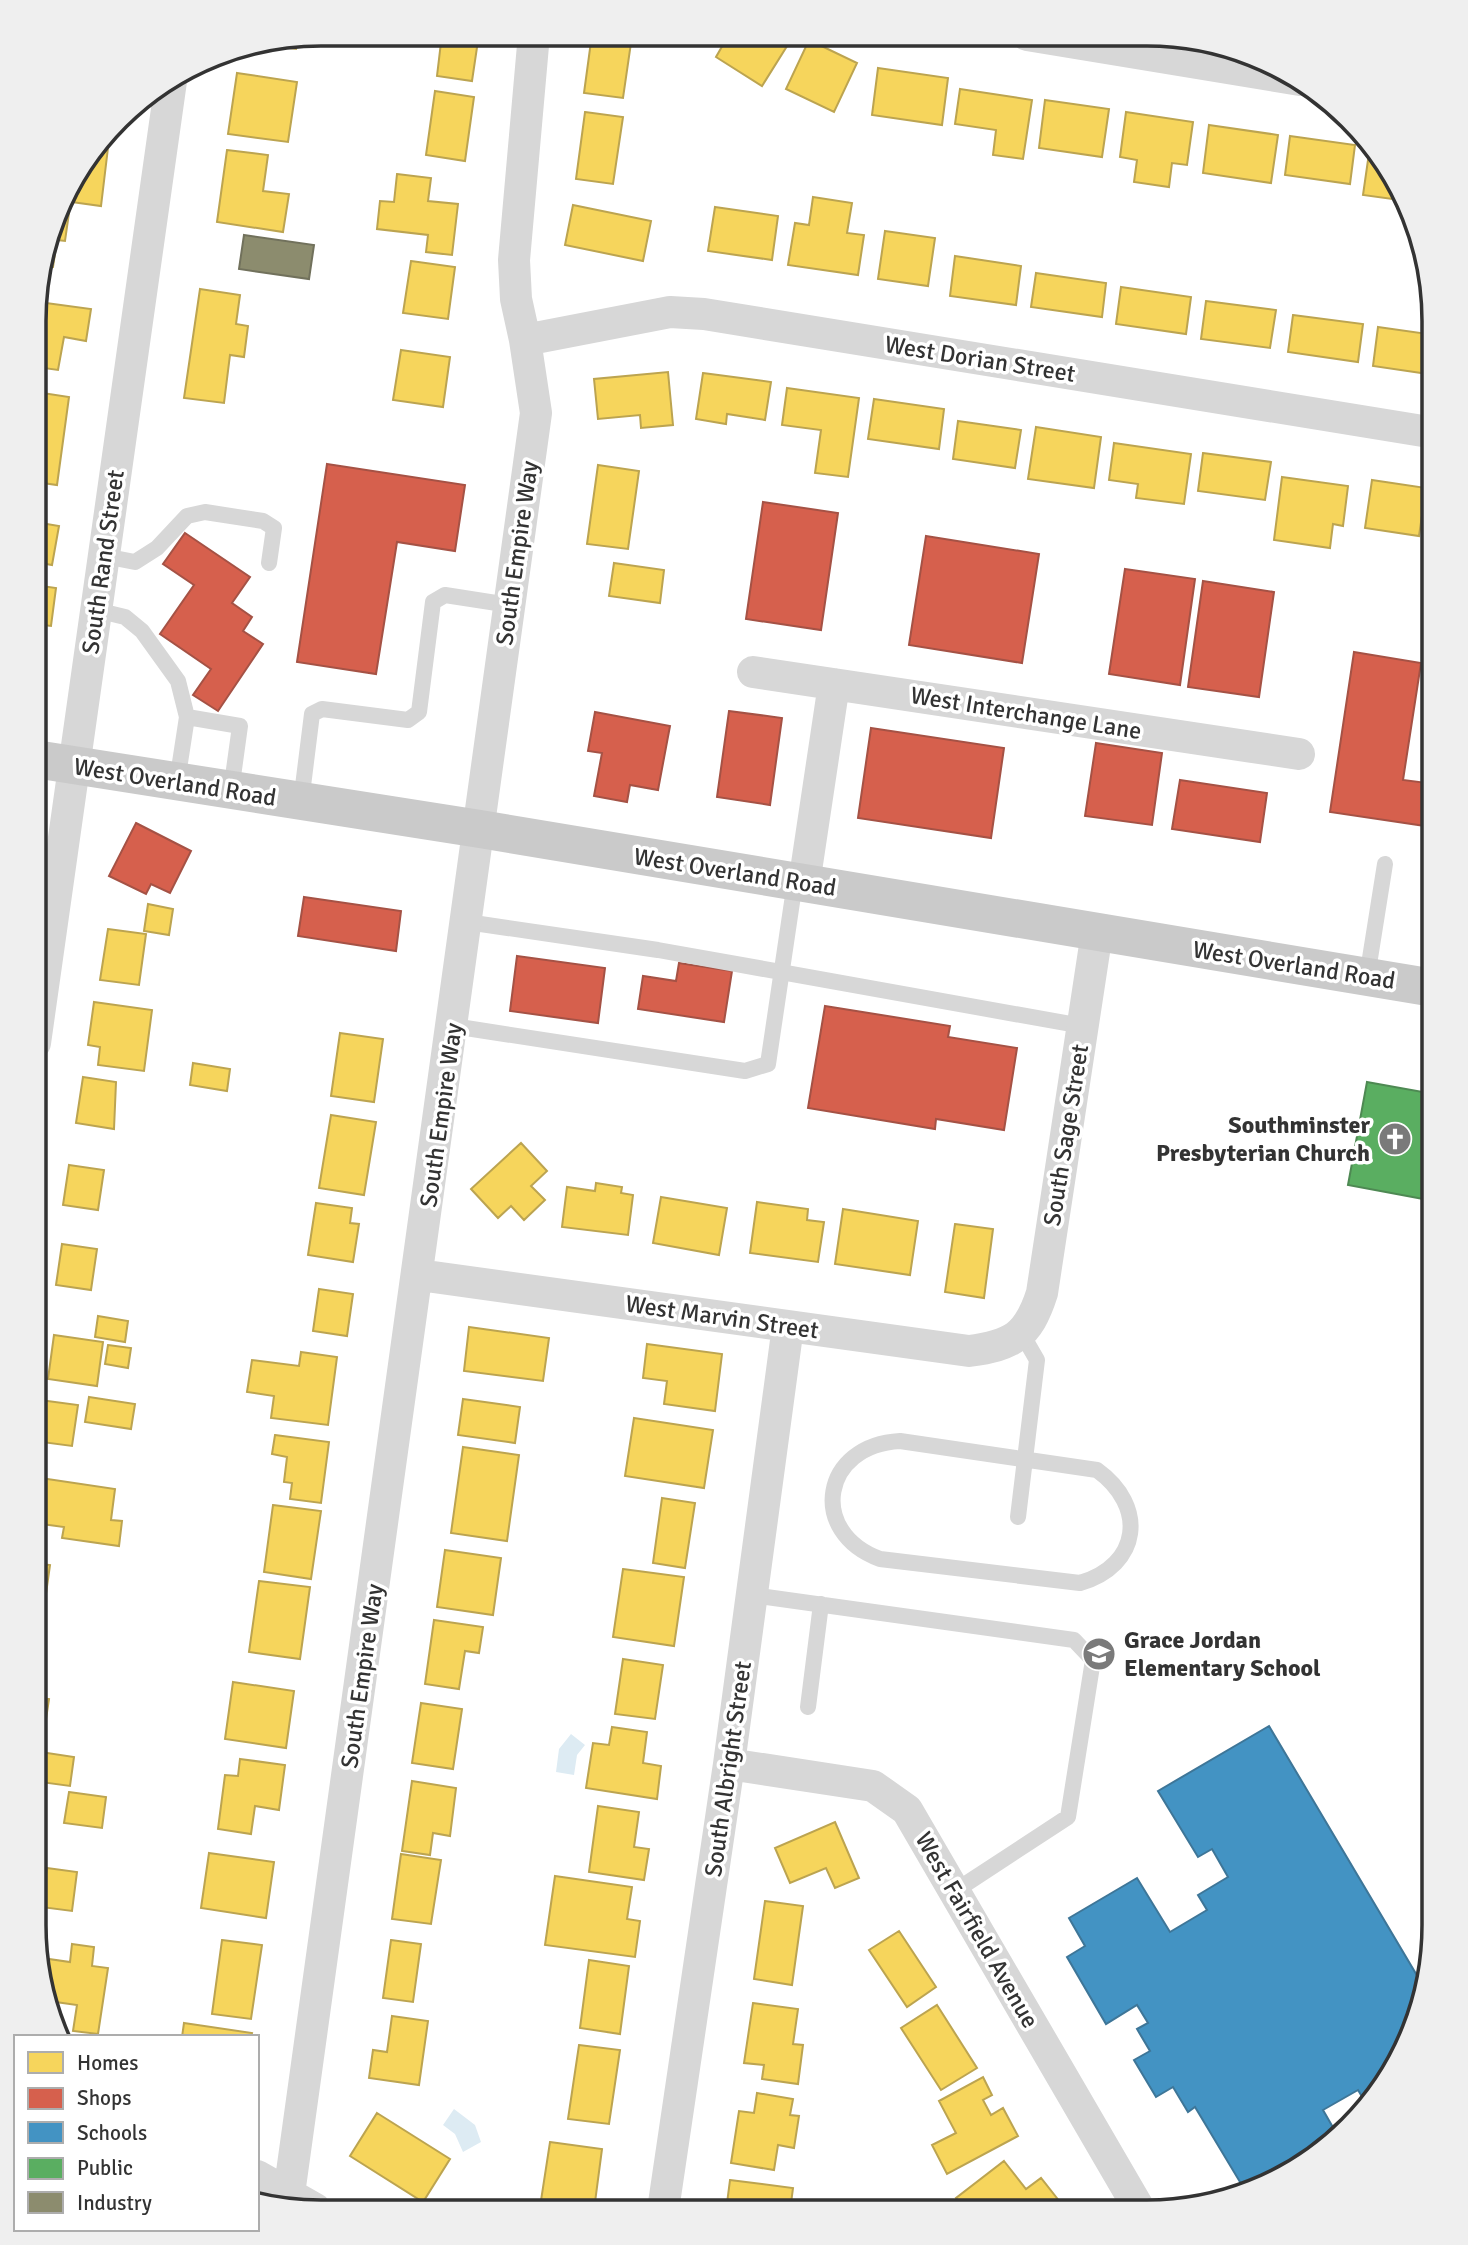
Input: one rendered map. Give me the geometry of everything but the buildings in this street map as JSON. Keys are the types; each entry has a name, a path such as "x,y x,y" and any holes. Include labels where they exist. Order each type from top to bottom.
{"main road":[{"name":"West Overland Road","path":"46,762 480,830 1422,986"}],"street":[{"name":"South Empire Way","path":"302,2199 419,1275 536,413 516,299 514,260 533,46"},
{"path":"1094,46 1272,75"},
{"name":"South Rand Street","path":"46,965 171,90"},
{"name":"West Dorian Street","path":"525,340 670,312 704,314 1422,431"},
{"name":"West Interchange Lane","path":"753,672 1299,754"},
{"path":"800,883 834,684"},
{"name":"South Sage Street","path":"1022,1334 1035,1315 1042,1293 1097,932"},
{"name":"West Marvin Street","path":"419,1275 969,1351 999,1347 1022,1334"},
{"name":"South Albright Street","path":"664,2200 729,1764 788,1326"},
{"name":"West Fairfield Avenue","path":"729,1764 873,1786 907,1810 1134,2200"},
{"path":"259,2177 295,2198"}],"lane":[{"path":"103,556 135,562 158,548 187,516 205,512 263,521 274,528 269,563"},
{"path":"301,802 312,714 322,709 408,720 419,712 433,602 445,595 510,605"},
{"path":"96,610 125,617 142,631 178,681 187,717 177,782"},
{"path":"187,717 240,726 231,790"},
{"path":"1367,977 1385,864"},
{"path":"453,1026 745,1071 768,1064 781,974 800,883"},
{"path":"467,922 658,950 1082,1026"},
{"path":"1018,1517 1037,1360 1022,1334"},
{"path":"900,1441 1026,1460 1097,1470 1113,1481 1124,1496 1130,1514 1130,1534 1125,1551 1114,1566 1098,1578 1080,1583 880,1559 861,1552 845,1538 835,1520 832,1500 836,1479 846,1462 863,1449 880,1442 900,1441"},
{"path":"752,1595 1074,1640 1093,1660 1069,1817 955,1891"},
{"path":"807,1707 821,1604"}],"shaded area":[{"path":"571,1734 585,1745 577,1755 574,1775 556,1772 559,1749"},
{"path":"454,2109 475,2125 481,2142 463,2152 455,2134 443,2125"}],"place":[{"name":"Southminster Presbyterian Church","path":"1395,1139"},
{"name":"Grace Jordan Elementary School","path":"1099,1654"}]}
